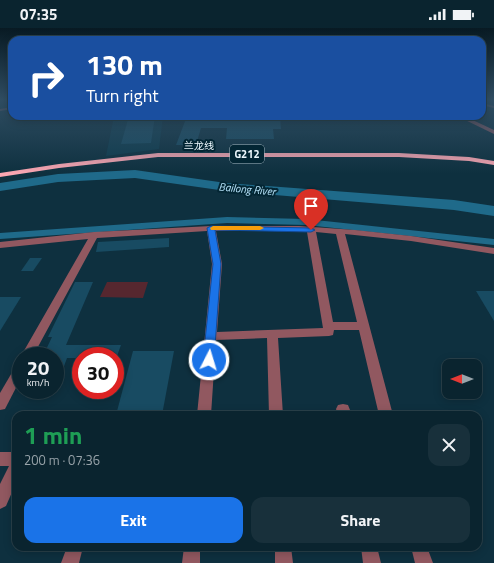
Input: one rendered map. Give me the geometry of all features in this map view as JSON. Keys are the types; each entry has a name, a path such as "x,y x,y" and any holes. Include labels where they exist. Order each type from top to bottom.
{"highway":[{"name":"兰龙线","path":"0,175 158,155 399,155 469,159 494,163"}],"street":[{"path":"477,124 494,132"},
{"path":"204,411 217,264 211,228"},
{"path":"0,245 94,235 211,228 340,232 376,235 494,251"},
{"path":"211,336 329,332 326,308 311,230"},
{"path":"340,232 385,411"},
{"path":"32,347 94,235"},
{"path":"328,326 363,326"},
{"path":"272,334 276,411"},
{"path":"0,405 12,383"},
{"path":"0,459 12,459"},
{"path":"0,501 12,475"},
{"path":"70,563 74,551"},
{"path":"191,563 192,551"},
{"path":"283,551 284,563"},
{"path":"370,551 372,563"},
{"path":"421,551 424,563"}],"shaded area":[{"path":"112,124 162,124 159,149 106,156"},
{"path":"107,282 148,282 143,298 100,297"}],"building":[{"path":"127,124 154,124 151,143 121,144"},
{"path":"184,124 281,124 281,129 273,129 274,139 226,139 227,128 201,128 196,145 176,145"},
{"path":"169,238 169,247 96,252 98,242"},
{"path":"30,258 42,258 33,271 21,271"},
{"path":"75,282 93,282 66,345 121,345 120,347 72,347 72,358 67,358 64,366 64,347 47,347 52,337 48,337"},
{"path":"476,291 494,291 494,321"},
{"path":"0,297 21,297 0,331"},
{"path":"133,351 174,351 163,411 117,411 120,399 124,399 124,385"}],"waterway":[{"name":"Bailong River","path":"0,187 58,178 135,174 226,187 454,205 494,211"},
{"path":"0,236 227,220 306,222 494,242"}],"slow traffic":[{"path":"213,228 260,228"}],"route":[{"path":"209,360 217,264 211,228 272,228 311,230"}]}
